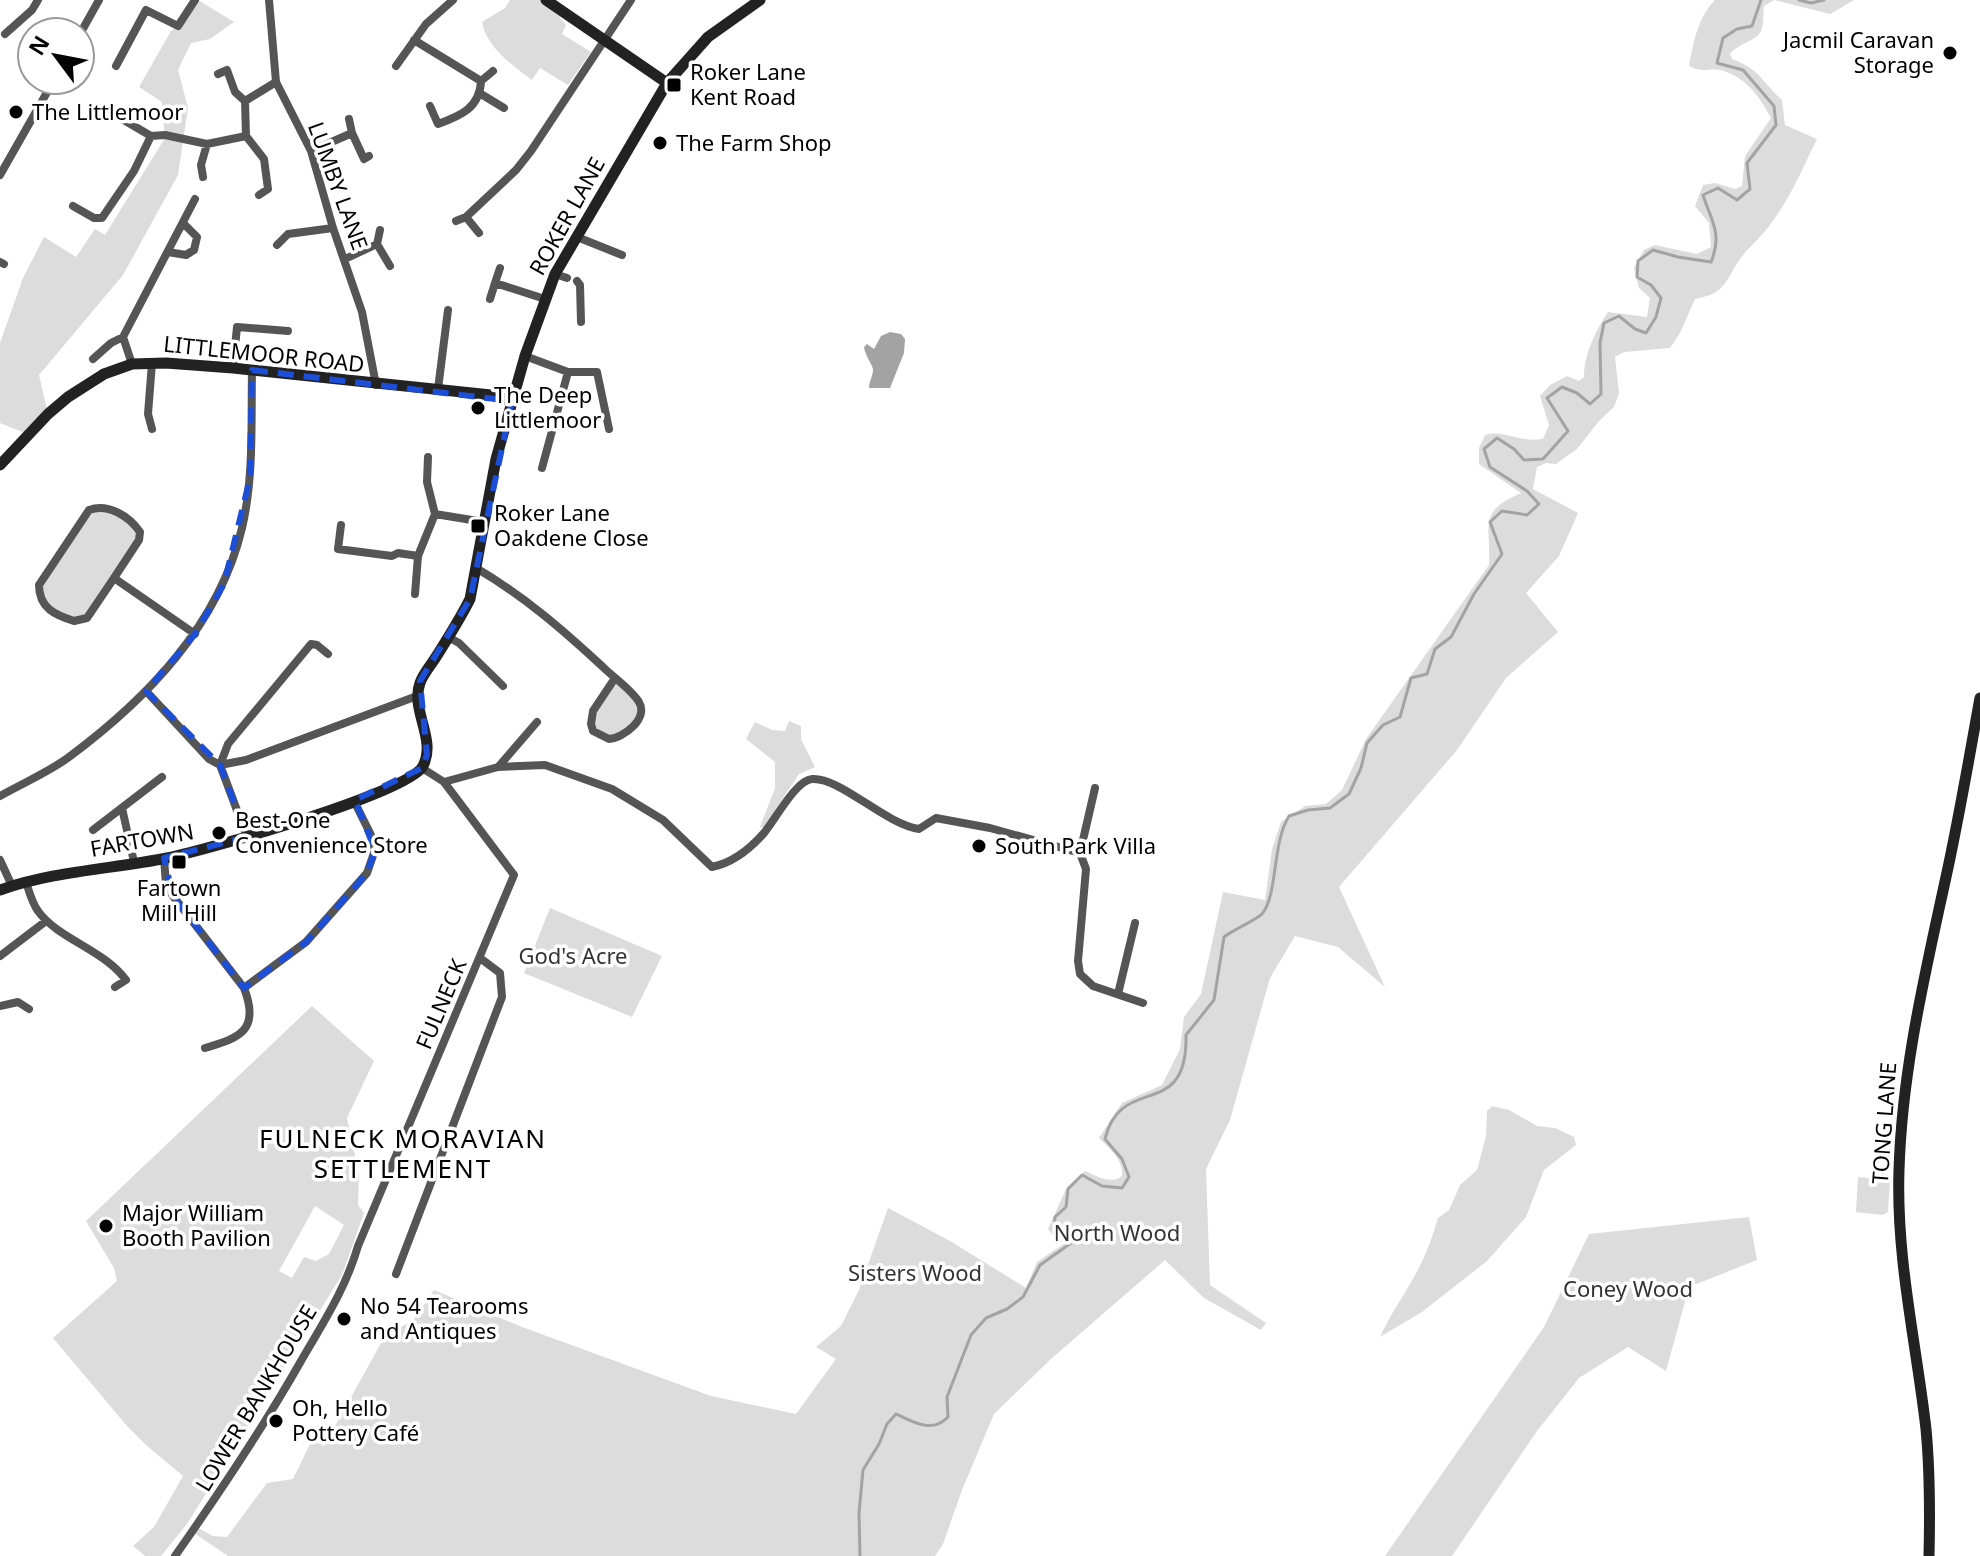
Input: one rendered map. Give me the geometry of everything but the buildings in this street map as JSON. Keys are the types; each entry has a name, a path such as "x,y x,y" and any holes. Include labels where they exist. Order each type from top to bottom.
{"street":[{"path":"5,34 32,10 38,0"},
{"path":"116,66 146,5 178,26 195,0"},
{"name":"LUMBY LANE","path":"269,0 276,82 311,151 362,312 376,385"},
{"path":"396,66 426,24 453,0"},
{"path":"546,0 667,83"},
{"path":"456,221 466,217 516,170 631,0"},
{"name":"ROKER LANE","path":"417,696 420,681 470,599 496,459 525,356 545,299 561,276 577,237 667,83 708,37 760,0"},
{"path":"414,40 481,81"},
{"path":"218,74 227,70 235,92 245,101 246,136 264,159 272,190 259,195"},
{"path":"481,81 493,71"},
{"path":"430,106 438,124 463,115 481,94 481,81"},
{"path":"245,101 276,82"},
{"path":"481,94 504,108"},
{"path":"0,175 45,96"},
{"path":"110,112 151,136 165,135 207,144 246,136"},
{"path":"349,119 364,159 369,156"},
{"path":"311,151 352,133"},
{"path":"73,206 94,218 102,218 134,171 151,136"},
{"path":"203,177 201,165 207,144"},
{"path":"0,151 10,158"},
{"path":"93,359 123,337 195,199"},
{"path":"466,217 479,233"},
{"path":"168,252 186,255 194,250 197,237 183,223"},
{"path":"277,245 288,234 333,228"},
{"path":"380,230 377,244 390,266"},
{"path":"577,237 622,255"},
{"path":"345,259 377,244"},
{"path":"490,299 500,268"},
{"path":"577,281 583,302 581,322"},
{"path":"495,283 545,299"},
{"path":"438,389 448,310"},
{"path":"233,368 237,327 288,331"},
{"path":"123,337 132,364"},
{"path":"525,356 568,372 597,372 609,429"},
{"path":"152,363 148,414 152,429"},
{"name":"LITTLEMOOR ROAD","path":"0,465 27,434 68,397 104,374 132,364 233,368 491,395 512,401"},
{"path":"0,796 67,759 146,691 195,634 224,584 242,528 250,478 252,370"},
{"path":"542,468 568,372"},
{"path":"415,594 418,556 435,514 427,482 428,457"},
{"path":"96,507 115,512 133,523 140,532 139,540 114,578 87,618 74,621 46,608 39,597 39,585 89,510 96,507"},
{"path":"435,514 484,522"},
{"path":"341,525 337,554 392,556 398,553 418,556"},
{"path":"476,568 537,607 615,678 638,701 642,712 630,728 621,736 609,739 593,731 592,717 615,678"},
{"path":"114,578 195,634"},
{"path":"448,637 459,643 503,686"},
{"path":"247,837 220,765 228,744 311,644 328,654"},
{"path":"146,691 209,759 220,765 246,760 417,696 426,739 427,755 422,768"},
{"name":"TONG LANE","path":"1929,1556 1931,1491 1926,1428 1899,1242 1898,1171 1903,1095 1913,1030 1957,826 1980,698"},
{"path":"498,767 537,722"},
{"path":"444,782 498,767 545,765 612,789 663,820 712,867 724,865 748,849 764,833 799,785 810,778 831,784 905,827 919,829 936,818 990,828 1080,853"},
{"name":"FULNECK","path":"348,1279 358,1246 514,875 444,782 422,768"},
{"name":"FARTOWN","path":"0,890 26,882 164,858 247,837 403,782 422,768"},
{"path":"93,830 162,777"},
{"path":"1095,788 1080,853 1086,869 1078,961 1080,974 1093,986 1143,1003"},
{"path":"244,988 306,942 367,873 375,850 354,801"},
{"path":"122,808 134,862"},
{"path":"164,858 166,885 244,988 249,1001 250,1021 241,1035 205,1048"},
{"path":"0,860 12,886"},
{"path":"26,882 36,909 46,921 116,966 126,980 115,987"},
{"path":"0,956 46,921"},
{"path":"1118,994 1135,923"},
{"path":"396,1274 502,997 500,973 480,958"},
{"path":"0,1006 18,1002 29,1009"},
{"name":"LOWER BANKHOUSE","path":"175,1556 279,1399 348,1279"}],"highlighted area":[{"path":"252,370 512,401 470,599 420,681 427,755 422,768 355,800 375,850 367,873 306,942 244,988 173,896 164,858 247,837 220,765 146,691 195,634 224,584 250,478"}],"green space":[{"path":"198,0 234,22 210,39 191,43 178,70 188,108 178,175 123,275 39,375 48,414 27,434 0,423 0,343 23,278 44,237 76,257 95,229 105,235 165,138 162,102 139,87 171,31"},
{"path":"510,0 546,0 566,25 562,34 591,52 568,85 540,68 532,80 501,55 489,40 482,22 505,8"},
{"path":"1715,0 1774,0 1764,6 1763,26 1759,34 1730,54 1732,59 1755,72 1782,100 1785,125 1817,139 1779,212 1743,255 1720,289 1695,299 1670,348 1624,352 1615,357 1619,393 1614,407 1577,449 1556,464 1546,463 1537,467 1533,489 1578,513 1559,556 1526,593 1558,632 1506,678 1457,750 1339,887 1385,987 1338,947 1295,936 1270,978 1230,1120 1206,1169 1210,1285 1266,1323 1261,1330 1204,1298 1165,1260 1051,1359 994,1414 943,1544 935,1556 228,1556 194,1533 198,1528 213,1536 227,1537 267,1483 293,1479 312,1440 324,1446 386,1334 413,1321 434,1290 522,1327 711,1396 796,1414 836,1359 816,1347 841,1326 859,1290 888,1208 950,1241 1026,1288 1037,1262 1065,1243 1056,1240 1048,1229 1067,1187 1085,1171 1108,1180 1122,1176 1118,1160 1099,1138 1122,1103 1162,1085 1180,1049 1184,1017 1201,994 1223,892 1265,900 1272,849 1281,822 1305,806 1326,804 1342,790 1366,739 1489,565 1488,529 1492,513 1521,493 1479,464 1479,448 1485,435 1543,439 1549,425 1540,396 1550,385 1567,376 1579,381 1584,377 1592,343 1608,312 1647,317 1650,298 1639,288 1634,268 1644,250 1655,245 1697,254 1711,247 1709,223 1695,206 1703,185 1715,183 1735,189 1742,186 1745,156 1771,118 1757,95 1737,77 1716,69 1699,70 1689,66 1700,23"},
{"path":"1774,0 1854,0 1830,14"},
{"path":"105,507 140,532 87,618 74,621 46,608 39,585 89,510"},
{"path":"615,678 638,701 642,712 621,736 597,735 592,717"},
{"path":"789,721 801,726 801,739 815,767 799,774 763,828 760,827 775,788 775,762 746,739 755,722 772,730 785,731"},
{"name":"God's Acre","path":"550,908 662,956 632,1017 524,973"},
{"path":"312,1006 374,1061 347,1118 359,1174 358,1205 364,1213 342,1275 187,1524 161,1556 145,1556 133,1546 154,1527 183,1476 127,1426 53,1338 117,1281 114,1268 86,1221","holes":["315,1206 344,1225 329,1254 316,1261 304,1257 292,1278 279,1271"]},
{"path":"1492,1106 1509,1110 1537,1126 1555,1128 1574,1137 1576,1145 1544,1170 1526,1217 1487,1261 1422,1312 1380,1337 1422,1263 1438,1218 1449,1210 1460,1185 1477,1170 1486,1136 1487,1111"},
{"path":"1858,1177 1890,1180 1888,1212 1883,1215 1856,1212"},
{"name":"Coney Wood","path":"1749,1217 1757,1260 1689,1287 1666,1371 1628,1347 1579,1378 1537,1431 1452,1556 1385,1556 1544,1327 1589,1234"}],"shaded area":[{"path":"890,332 901,334 905,339 904,353 890,388 869,388 873,369 864,347 867,344 874,349 881,336"}],"waterway":[{"path":"860,1556 859,1513 863,1470 887,1424 896,1414 929,1426 948,1417 947,1397 971,1335 986,1318 1007,1309 1023,1297 1040,1265 1071,1243 1054,1229 1055,1217 1066,1207 1068,1189 1082,1175 1102,1186 1122,1188 1129,1177 1122,1159 1105,1139 1113,1119 1125,1107 1165,1089 1176,1079 1184,1062 1186,1035 1214,1000 1224,937 1262,914 1267,905 1280,840 1289,816 1330,808 1349,794 1361,768 1367,743 1383,725 1400,717 1411,678 1427,674 1435,649 1451,637 1474,594 1502,554 1490,522 1502,511 1527,515 1539,504 1527,491 1490,467 1484,449 1497,438 1524,460 1543,459 1568,431 1547,398 1562,387 1577,393 1590,404 1601,394 1600,343 1604,323 1619,316 1635,329 1646,333 1656,317 1661,298 1651,285 1637,277 1638,261 1653,250 1711,262 1716,235 1703,195 1718,188 1737,200 1750,189 1747,163 1776,125 1774,106 1743,70 1717,63 1723,38 1737,29 1752,26 1761,0"},
{"path":"1799,0 1811,3 1824,0"}],"place":[{"name":"Jacmil Caravan Storage","path":"1950,53"},
{"name":"Roker Lane Kent Road","path":"674,85"},
{"name":"The Littlemoor","path":"16,112"},
{"name":"The Farm Shop","path":"660,143"},
{"name":"The Deep Littlemoor","path":"478,408"},
{"name":"Roker Lane Oakdene Close","path":"478,526"},
{"name":"Best-One Convenience Store","path":"219,833"},
{"name":"South Park Villa","path":"979,846"},
{"name":"Fartown Mill Hill","path":"179,862"},
{"name":"Major William Booth Pavilion","path":"106,1226"},
{"name":"No 54 Tearooms and Antiques","path":"344,1319"},
{"name":"Oh, Hello Pottery Café","path":"276,1421"}],"district":[{"name":"FULNECK MORAVIAN SETTLEMENT","path":"403,1154"}],"park label":[{"name":"North Wood","path":"1117,1233"},
{"name":"Sisters Wood","path":"915,1273"}]}
